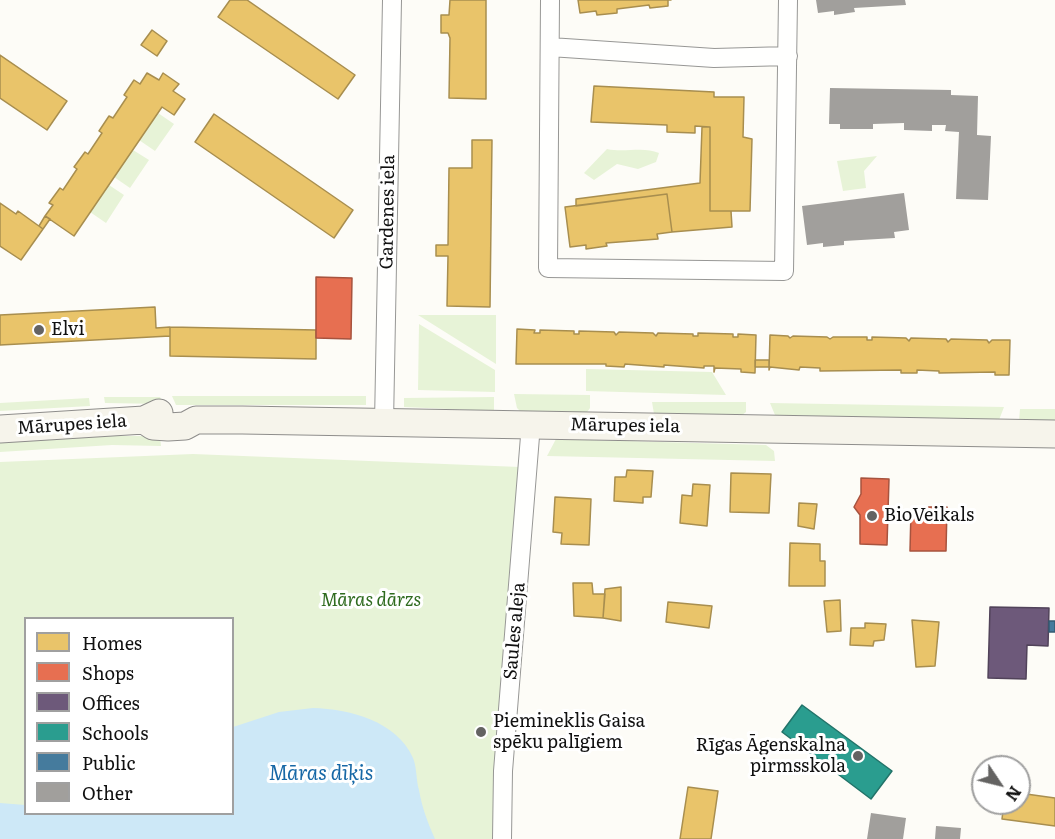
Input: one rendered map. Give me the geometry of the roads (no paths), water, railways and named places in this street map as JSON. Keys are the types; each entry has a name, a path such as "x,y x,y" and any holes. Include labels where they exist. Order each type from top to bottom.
{"street":[{"name":"Gardenes iela","path":"384,423 392,0"},
{"path":"550,0 548,268 784,271 788,0"},
{"path":"550,47 714,58 788,56"},
{"name":"Mārupes iela","path":"0,429 144,420 153,426 168,427 185,426 196,420 1055,434"},
{"name":"Saules aleja","path":"502,839 503,771 531,456 531,424"}],"water":[{"name":"Māras dīķis","path":"313,708 342,711 384,726 396,735 406,745 413,758 422,803 435,839 0,839 0,803 24,805 24,815 234,815 234,727 279,712"}],"place":[{"name":"Elvi","path":"39,330"},
{"name":"BioVeikals","path":"872,516"},
{"name":"Piemineklis Gaisa spēku palīgiem","path":"481,732"},
{"name":"Rīgas Āgenskalna pirmsskola","path":"858,756"}],"park label":[{"name":"Māras dārzs","path":"371,601"}]}
